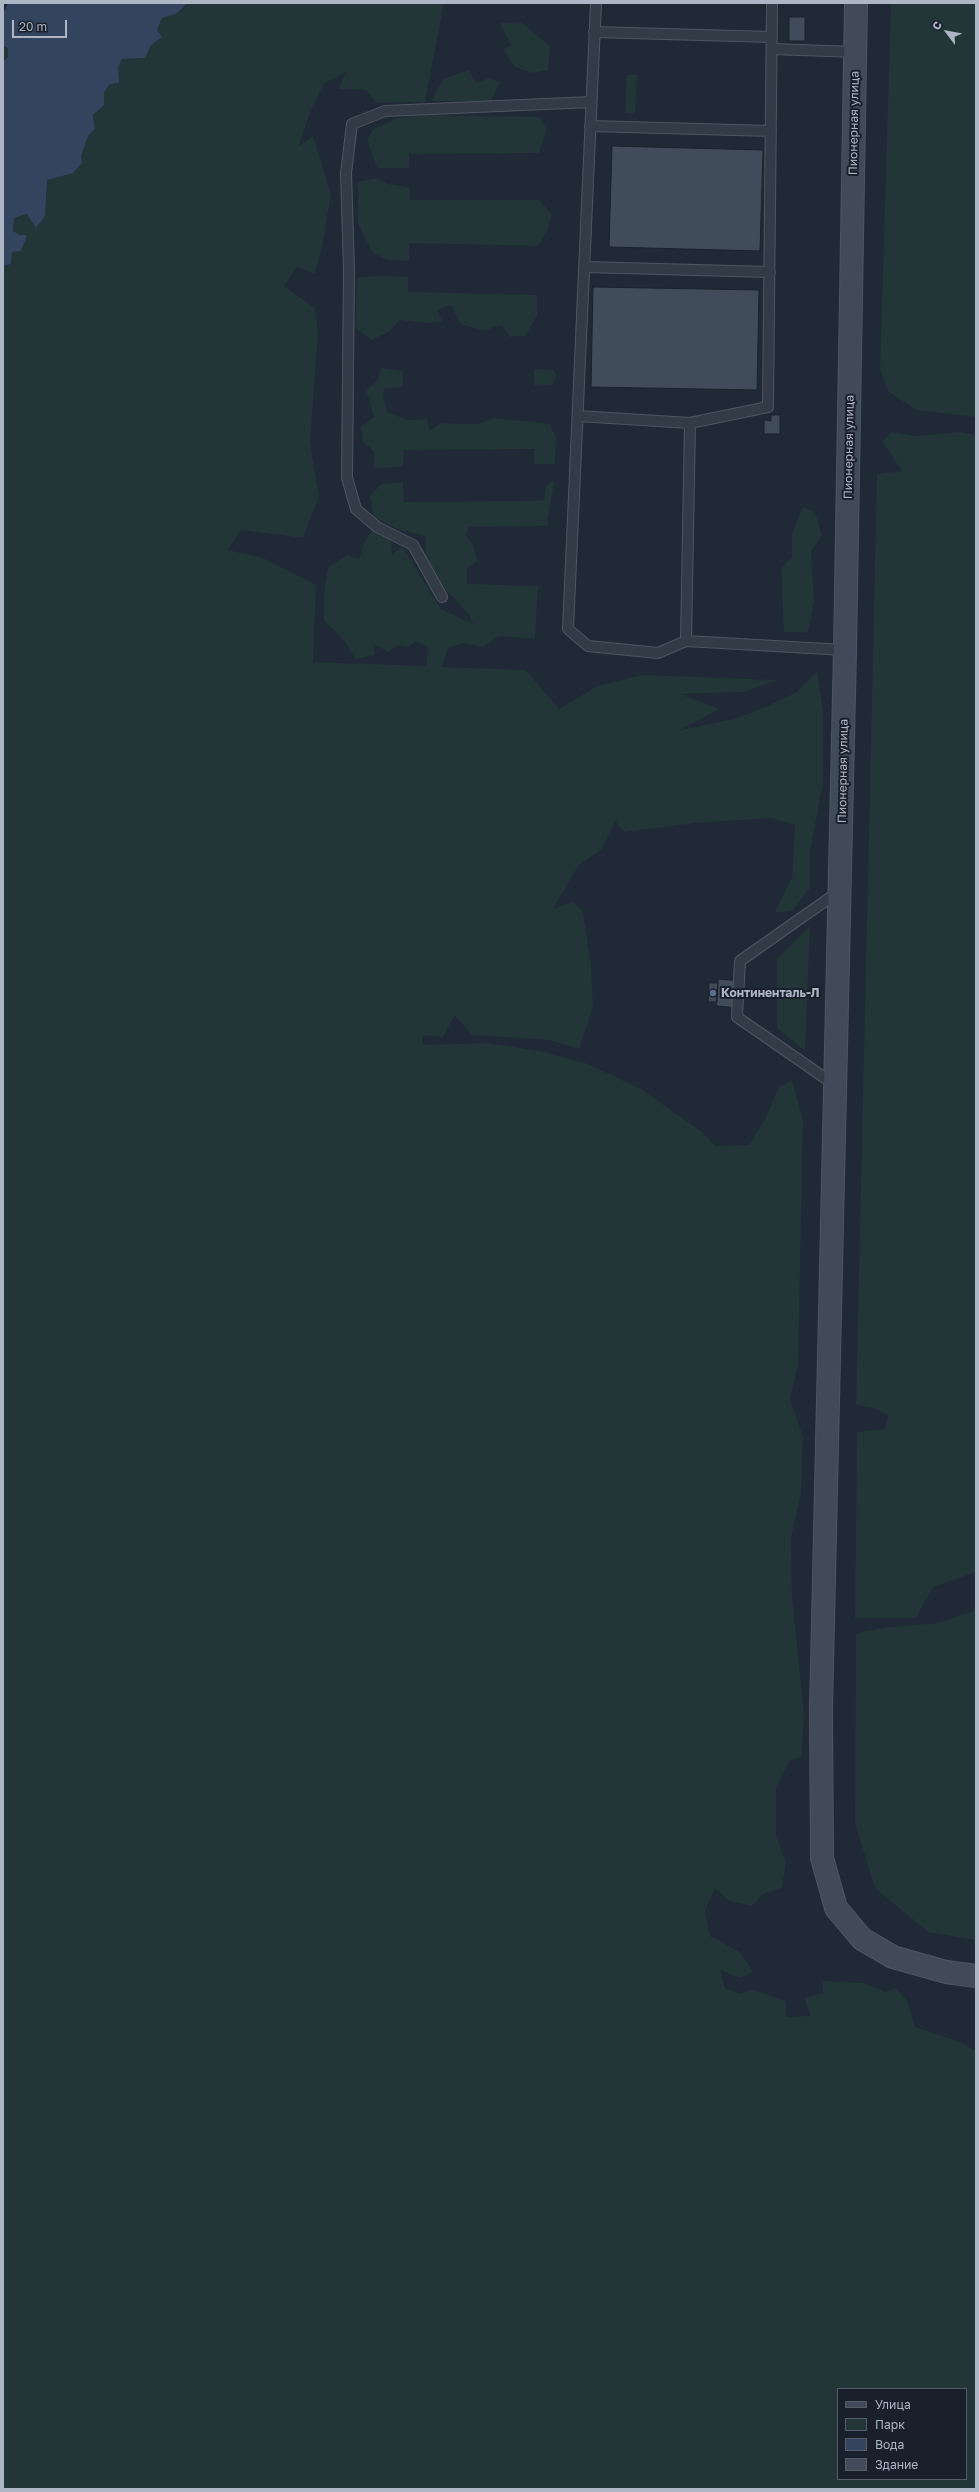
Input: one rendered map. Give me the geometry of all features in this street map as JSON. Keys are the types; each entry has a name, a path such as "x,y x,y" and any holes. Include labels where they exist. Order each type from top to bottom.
{"main road":[{"name":"Пионерная улица","path":"856,3 846,650 821,1709 822,1858 836,1908 862,1939 892,1957 946,1972 976,1976"}],"lane":[{"path":"596,3 568,629 588,646 658,653 686,641 846,650"},
{"path":"578,416 690,423 768,407 772,3"},
{"path":"594,32 772,37"},
{"path":"772,49 855,52"},
{"path":"442,596 413,545 377,527 356,509 347,478 349,269 346,173 352,124 385,111 591,102"},
{"path":"590,126 771,132"},
{"path":"584,267 770,272"},
{"path":"686,641 690,423"},
{"path":"835,1086 737,1017 740,961 840,891"}],"green space":[{"path":"163,3 444,3 425,102 377,103 366,90 338,89 346,72 324,83 309,115 299,146 313,136 331,194 322,247 315,274 297,267 284,286 315,308 318,333 310,442 319,497 303,538 241,530 228,550 263,558 316,585 313,662 426,666 428,647 416,641 408,647 398,645 389,652 375,645 374,655 355,659 346,643 324,620 324,594 328,567 347,555 359,559 363,545 372,531 391,539 392,555 402,546 441,609 473,624 469,614 443,587 426,556 425,536 397,529 374,517 370,496 381,484 403,482 404,502 534,501 544,500 546,486 554,481 547,526 468,527 466,535 474,547 477,561 467,568 467,584 538,586 535,639 499,636 483,647 463,643 448,648 442,667 526,670 559,709 597,686 643,675 777,680 744,692 680,694 720,709 677,731 738,718 765,707 797,692 817,672 823,711 823,782 810,852 810,888 792,911 774,913 792,878 795,825 771,818 697,823 624,832 615,821 602,849 579,865 553,909 573,901 583,912 591,964 593,1007 579,1049 549,1040 471,1035 455,1015 443,1037 423,1035 423,1045 488,1043 544,1052 588,1064 641,1089 702,1132 716,1146 749,1145 765,1119 779,1087 792,1080 803,1121 798,1366 790,1399 803,1437 801,1493 791,1538 792,1596 804,1714 802,1756 790,1761 776,1788 776,1836 786,1862 782,1888 765,1893 752,1906 729,1901 715,1888 705,1911 710,1936 740,1952 753,1972 740,1978 720,1970 725,1988 739,1994 752,1989 785,2001 787,2017 811,2016 804,1998 823,1993 822,1981 864,1983 885,1992 896,1988 907,2001 915,2027 960,2042 976,2051 976,2489 3,2489 3,266 11,264 12,251 27,235 20,235 13,231 14,218 27,214 36,228 45,216 47,179 54,177 81,158 88,136 95,129 93,115 104,105 104,92 110,84 119,83 117,67 122,59 145,58 151,45 162,37 157,30 162,18 176,14 187,5"},
{"path":"891,3 976,3 976,417 916,410 888,391 880,369"},
{"path":"521,22 550,46 548,70 533,73 515,67 503,49 511,46 500,23"},
{"path":"3,46 8,48 8,57 3,62"},
{"path":"469,70 476,83 489,78 500,82 491,101 431,101 443,79"},
{"path":"627,75 637,75 635,114 625,113"},
{"path":"426,115 539,117 547,130 539,153 409,154 409,168 377,168 367,140 373,129 398,118"},
{"path":"377,178 388,184 409,187 410,200 539,200 552,214 547,231 538,246 409,243 409,261 387,260 373,253 358,224 358,182"},
{"path":"378,276 408,277 408,292 537,295 537,316 525,336 510,337 502,325 483,331 461,324 450,305 437,310 443,322 425,323 400,320 389,332 371,340 356,328 357,278"},
{"path":"381,368 403,371 403,387 384,389 383,395 387,412 408,420 427,419 430,431 440,423 479,424 493,418 550,424 556,438 555,464 534,464 534,449 404,450 403,466 374,469 374,451 363,442 361,426 374,417 366,390 378,380"},
{"path":"534,369 553,370 556,374 553,385 534,386"},
{"path":"892,432 915,436 961,432 976,435 976,1572 933,1587 916,1618 855,1618 857,1432 885,1429 888,1415 874,1408 856,1405 877,474 902,471 882,441"},
{"path":"803,507 815,512 822,535 811,551 814,602 808,633 784,632 781,568 792,557 792,533"},
{"path":"810,926 805,1051 777,1028 777,959"},
{"path":"976,1610 976,1940 928,1932 875,1888 855,1824 856,1633 890,1627 938,1623"}],"water":[{"path":"8,3 187,4 176,14 162,18 157,30 162,37 151,45 145,58 122,59 118,67 119,83 110,84 104,92 104,105 93,115 95,129 88,136 81,157 82,163 73,173 47,180 45,216 36,228 27,214 14,218 13,231 20,235 27,235 21,251 12,252 11,264 3,266 3,62 8,57 8,48 3,46 3,14"}],"building":[{"path":"789,17 805,17 805,41 789,41"},
{"path":"612,146 763,150 760,251 609,247"},
{"path":"593,287 759,290 757,390 591,387"},
{"path":"771,415 780,415 780,434 764,434 764,420 771,421"},
{"path":"718,979 742,981 741,1008 716,1006"},
{"name":"Континенталь-Л","path":"709,983 718,983 717,1002 708,1002"}],"place":[{"name":"Континенталь-Л","path":"713,993"}]}
